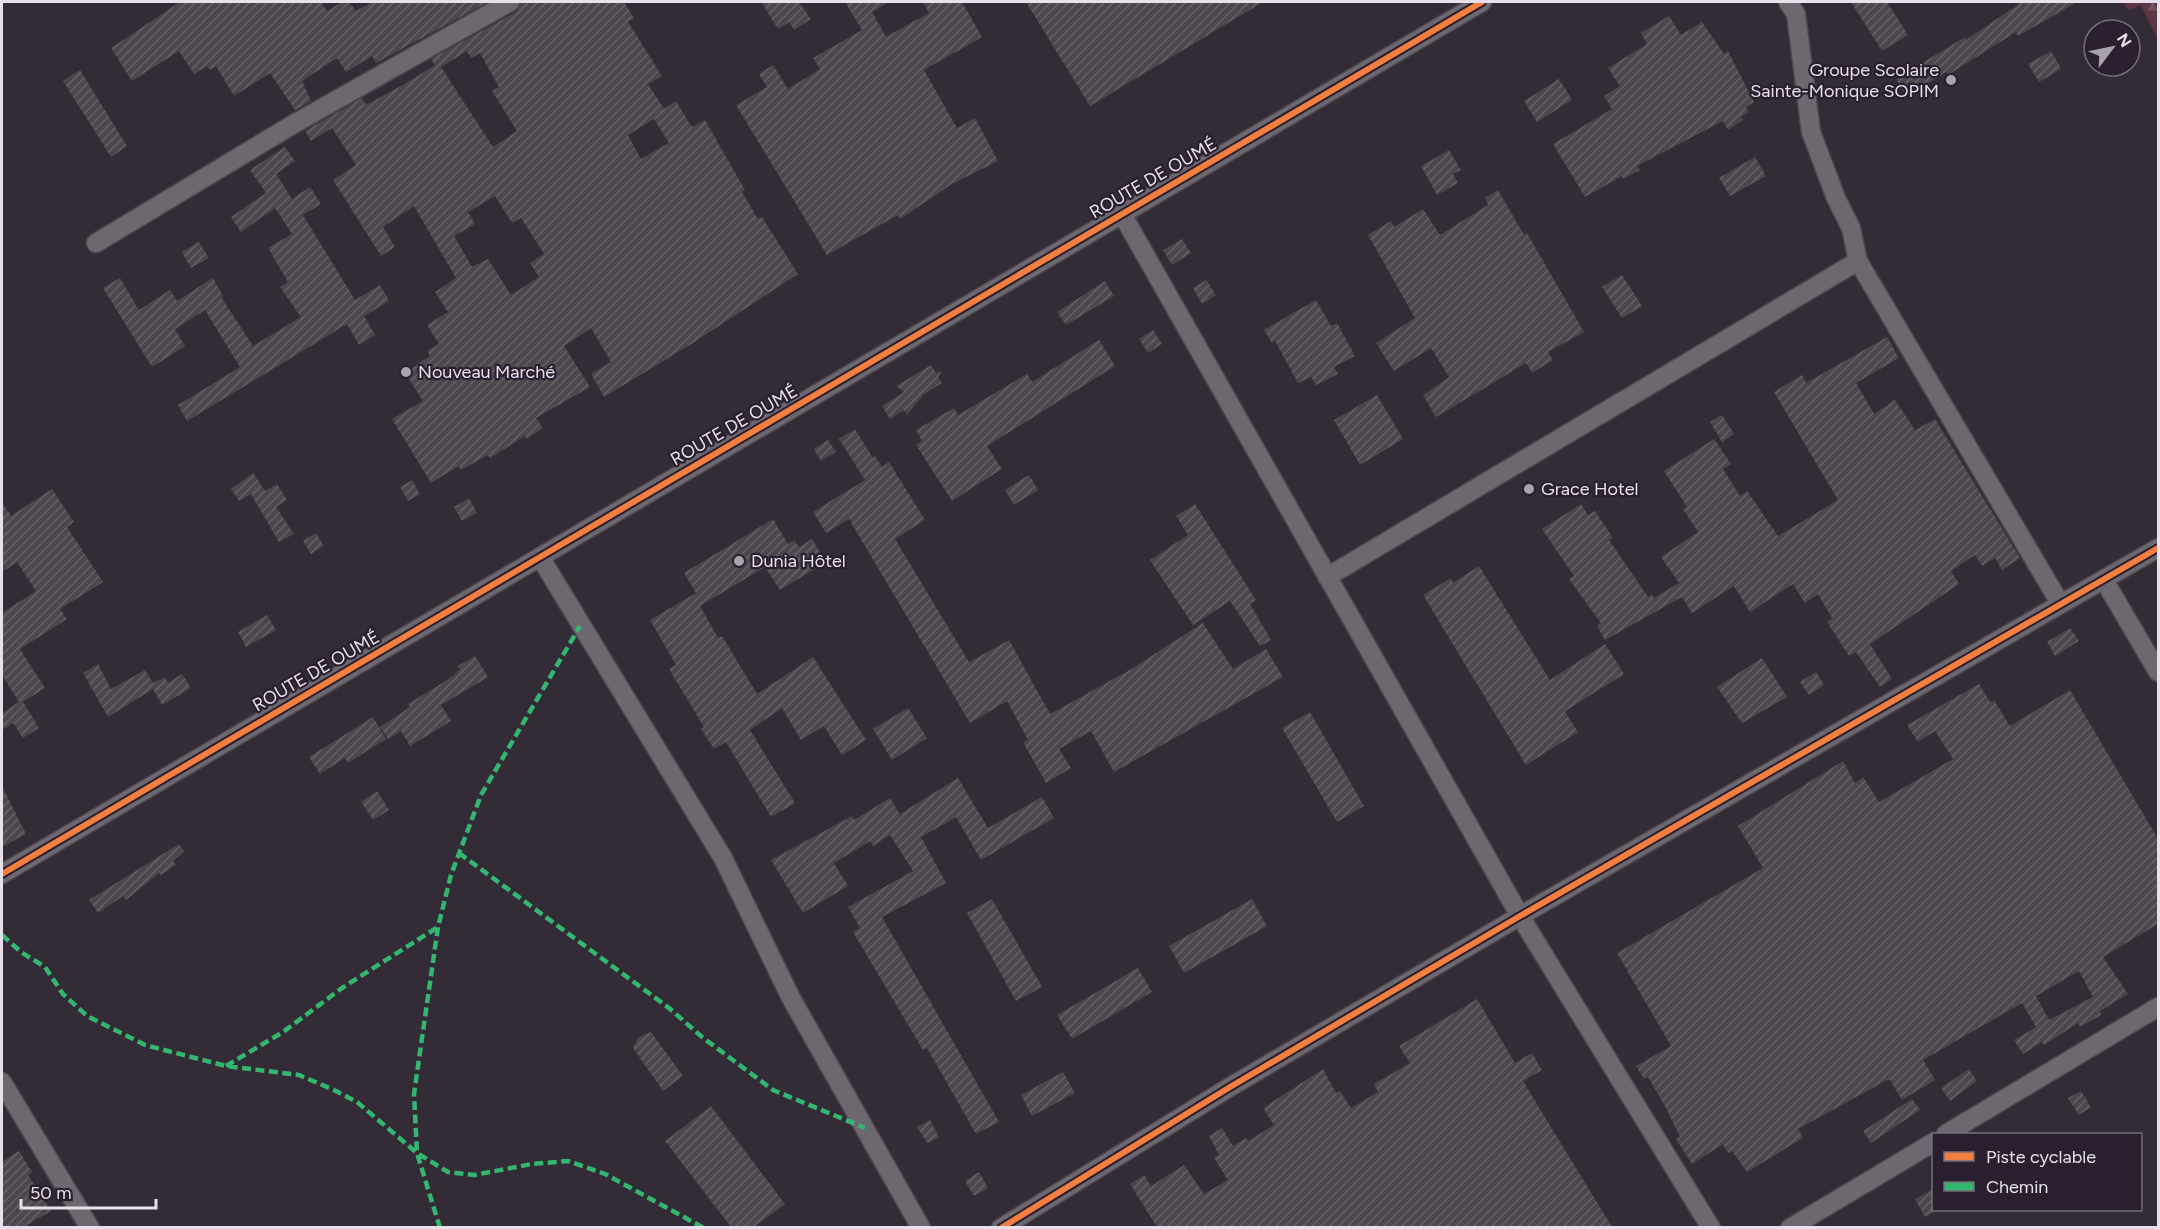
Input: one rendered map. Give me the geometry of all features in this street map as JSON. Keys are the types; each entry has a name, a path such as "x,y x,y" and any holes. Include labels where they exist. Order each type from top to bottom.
{"street":[{"path":"96,243 292,125 510,2"},
{"name":"ROUTE DE OUMÉ","path":"2,874 1482,2"},
{"path":"1788,2 1796,14 1811,132 1836,198 1851,228 1858,261 2061,603"},
{"path":"1122,214 1520,916 1712,1227"},
{"path":"1327,577 1858,261"},
{"path":"1001,1227 1520,916 2158,548"},
{"path":"540,557 723,858 791,998 921,1227"},
{"path":"2104,580 2158,672"},
{"path":"1948,1133 2158,1007"},
{"path":"2,1082 90,1227"},
{"path":"1790,1227 1932,1143"}],"green space":[{"path":"2123,2 2158,2 2158,40 2141,5 2128,10"}],"building":[{"path":"180,2 321,2 327,11 342,2 349,2 356,11 372,2 488,2 376,63 372,56 346,72 337,58 302,81 311,101 295,110 270,73 234,96 216,66 210,70 207,66 194,74 179,51 132,81 111,48"},
{"path":"521,2 624,2 634,18 628,22 662,76 648,84 664,109 676,101 692,127 705,120 745,190 742,192 758,219 762,217 798,274 693,343 604,397 591,374 611,362 591,328 564,346 590,387 536,418 543,428 527,439 525,436 490,458 488,455 461,470 459,466 431,483 392,419 423,401 405,373 430,356 427,351 439,344 427,325 448,312 435,292 456,278 414,206 383,227 395,247 381,256 333,180 356,165 332,128 311,141 305,131 362,98 366,105 403,85 435,65 431,59 516,12","holes":["467,51 471,58 480,53 499,87 492,91 517,131 493,147 441,67","654,119 669,143 641,159 628,135","495,196 512,223 521,218 544,254 530,263 539,277 511,295 488,259 472,267 454,236 475,224 468,212"]},
{"path":"761,2 799,2 811,19 794,30 789,22 778,29"},
{"path":"845,2 889,2 872,12 886,37 929,13 923,2 962,2 982,37 924,70 957,128 975,118 998,161 952,184 900,219 898,215 827,255 736,105 767,87 759,74 773,65 788,89 820,69 813,58 862,30"},
{"path":"1026,2 1263,2 1090,106"},
{"path":"1851,2 1887,2 1908,35 1882,51"},
{"path":"2022,2 2077,2 2018,36 2016,32 1948,75 1946,72 1907,97 1896,79 1965,37 1966,40"},
{"path":"1669,16 1681,35 1702,22 1724,54 1728,51 1754,102 1746,107 1749,112 1741,117 1743,120 1728,130 1723,121 1637,166 1640,170 1623,179 1622,176 1585,197 1553,144 1612,109 1604,96 1620,86 1608,68 1647,44 1641,33"},
{"path":"2051,51 2061,69 2039,82 2028,64"},
{"path":"80,70 127,146 111,157 63,81"},
{"path":"1559,79 1572,100 1537,122 1524,101"},
{"path":"285,147 295,161 276,174 292,199 310,187 321,204 303,215 355,300 380,285 389,301 364,316 375,335 359,345 347,324 187,421 178,405 240,367 205,310 175,329 185,346 152,367 103,288 120,278 139,310 170,290 177,301 213,278 223,296 221,297 253,346 301,317 280,287 288,282 268,248 292,234 275,208 241,232 231,217 266,193 250,170"},
{"path":"1449,150 1461,170 1453,174 1458,183 1437,195 1421,166"},
{"path":"1755,157 1766,176 1730,196 1719,178"},
{"path":"1498,190 1524,235 1527,233 1584,332 1548,352 1553,360 1532,373 1526,363 1436,417 1423,395 1449,377 1431,348 1394,371 1376,343 1415,318 1368,235 1391,221 1394,227 1423,209 1440,235 1488,205 1485,198"},
{"path":"1182,239 1191,253 1172,265 1163,250"},
{"path":"199,242 209,258 191,268 182,252"},
{"path":"1622,275 1642,306 1622,318 1602,287"},
{"path":"1206,280 1216,295 1202,304 1193,288"},
{"path":"1105,281 1114,296 1066,325 1057,312"},
{"path":"1316,300 1331,326 1337,323 1355,356 1334,367 1338,374 1316,385 1311,377 1298,383 1275,341 1272,343 1264,330"},
{"path":"1153,330 1162,344 1148,353 1139,339"},
{"path":"1887,337 1899,358 1856,383 1874,414 1895,400 1915,430 1935,419 2020,558 2002,570 1995,558 1982,566 1975,555 1951,571 1959,584 1870,644 1892,679 1880,687 1856,652 1849,656 1827,622 1832,618 1818,594 1805,603 1793,584 1750,612 1734,586 1692,613 1682,597 1605,640 1597,626 1601,623 1569,579 1574,576 1542,529 1581,504 1588,515 1595,511 1613,538 1609,540 1648,597 1652,594 1654,598 1679,583 1661,557 1698,532 1683,509 1687,507 1664,471 1714,439 1731,464 1723,469 1740,496 1747,491 1778,536 1838,500 1774,392 1802,375 1806,383"},
{"path":"1099,340 1115,366 987,446 1002,469 952,501 916,445 922,441 916,430 954,408 958,415 1027,374 1032,382"},
{"path":"931,365 936,373 942,371 938,377 942,383 924,394 907,415 904,410 890,419 882,406 904,392 896,386"},
{"path":"1377,395 1403,439 1360,465 1334,420"},
{"path":"1722,415 1734,434 1722,442 1710,422"},
{"path":"855,429 873,458 875,456 882,467 889,462 925,520 895,539 969,662 1009,640 1050,714 1128,671 1203,623 1233,669 1266,649 1283,677 1114,772 1091,731 1059,749 1071,768 1046,783 1023,742 1028,740 1007,701 970,723 849,519 826,533 813,512 865,480 839,439"},
{"path":"828,440 836,452 821,461 814,449"},
{"path":"253,473 265,491 277,484 287,500 276,507 294,534 279,542 251,494 239,501 231,489"},
{"path":"1029,475 1038,490 1014,505 1005,490"},
{"path":"412,480 420,494 408,501 400,487"},
{"path":"52,489 74,522 67,527 103,582 60,609 67,619 20,649 45,688 23,702 39,728 23,738 13,723 2,730 2,713 19,702 2,675 2,613 36,591 17,562 2,572 2,502 11,516"},
{"path":"469,498 477,513 462,521 454,507"},
{"path":"1195,504 1256,600 1250,604 1271,640 1260,646 1230,601 1193,625 1150,560 1188,535 1176,516"},
{"path":"773,519 788,544 794,540 799,547 812,539 826,562 780,590 765,567 700,606 718,638 722,636 757,694 813,657 866,740 842,755 824,726 801,740 782,708 750,730 795,803 771,817 726,742 714,749 701,729 704,727 669,669 676,665 650,620 696,593 684,573"},
{"path":"316,533 324,546 311,554 303,541"},
{"path":"1479,566 1550,680 1605,644 1624,674 1567,710 1565,712 1578,732 1526,765 1423,595 1451,578 1453,583"},
{"path":"267,615 276,630 246,647 238,632"},
{"path":"2070,628 2079,641 2055,656 2047,642"},
{"path":"475,656 488,677 441,705 451,721 410,746 401,731 388,739 380,727 410,707 408,704 444,682 460,670 458,666"},
{"path":"1762,658 1787,697 1742,723 1717,687"},
{"path":"98,664 111,689 145,670 153,683 165,677 168,683 182,674 191,688 162,705 153,689 108,717 83,673"},
{"path":"1816,672 1824,685 1809,695 1800,682"},
{"path":"1979,684 1990,702 1994,700 2010,726 2070,690 2158,839 2158,924 2103,957 2128,994 2100,1011 2101,1015 2080,1027 2078,1023 2044,1045 2042,1042 2023,1054 2014,1040 2036,1027 2022,1003 1923,1060 1935,1080 1902,1100 1890,1080 1887,1080 1798,1129 1803,1138 1747,1172 1732,1151 1728,1153 1723,1144 1692,1164 1676,1139 1680,1137 1666,1108 1648,1077 1644,1079 1636,1066 1671,1046 1617,953 1763,868 1738,826 1843,761 1855,783 1863,777 1879,802 1953,759 1935,731 1918,742 1907,725","holes":["2079,971 2093,997 2049,1020 2036,996"]},
{"path":"908,708 927,738 892,760 873,729"},
{"path":"1310,712 1364,806 1337,822 1282,728"},
{"path":"373,717 386,739 348,763 345,758 320,774 309,757"},
{"path":"958,778 988,828 1042,797 1054,818 981,860 956,817 921,837 946,883 882,917 999,1122 976,1134 927,1048 923,1050 853,932 860,928 848,907 913,871 890,835 873,846 870,841 834,863 848,886 803,913 771,860 852,816 854,820 890,798 900,814"},
{"path":"2,786 26,834 2,847"},
{"path":"377,791 389,810 373,820 361,802"},
{"path":"179,844 184,851 173,861 176,865 161,875 159,873 126,900 123,896 98,913 89,900"},
{"path":"992,899 1042,987 1016,1001 967,913"},
{"path":"1252,899 1267,926 1184,973 1169,946"},
{"path":"1138,968 1152,992 1072,1039 1057,1015"},
{"path":"1477,999 1515,1063 1532,1053 1542,1070 1523,1081 1612,1227 1157,1227 1130,1184 1144,1175 1151,1186 1184,1165 1204,1194 1228,1180 1214,1158 1219,1155 1209,1136 1222,1128 1233,1146 1246,1138 1248,1141 1274,1125 1263,1108 1323,1069 1336,1093 1340,1091 1351,1108 1378,1092 1374,1084 1410,1063 1399,1046"},
{"path":"651,1032 683,1076 663,1091 633,1048 639,1037"},
{"path":"1969,1069 1977,1081 1950,1101 1941,1088"},
{"path":"1063,1072 1075,1093 1032,1116 1021,1095"},
{"path":"2081,1091 2091,1107 2079,1115 2068,1098"},
{"path":"1912,1099 1920,1110 1871,1143 1863,1131"},
{"path":"711,1106 785,1204 754,1227 731,1227 665,1141"},
{"path":"930,1120 939,1137 927,1143 917,1127"},
{"path":"19,1151 32,1172 28,1175 51,1211 24,1227 2,1227 2,1162"},
{"path":"979,1172 988,1188 974,1196 965,1181"},
{"path":"1932,1190 1932,1211 1935,1211 1925,1217 1915,1199"}],"marked path":[{"path":"440,1228 417,1153 414,1094 438,927 451,875 481,795 580,626"},
{"path":"459,853 669,1008 702,1037 773,1090 865,1128"},
{"path":"226,1066 283,1032 342,988 438,927"},
{"path":"2,935 21,952 45,967 63,994 87,1016 145,1045 226,1066 299,1075 334,1090 357,1102 417,1153 448,1172 474,1175 532,1164 568,1161 605,1174 704,1228"}],"cycle path":[{"path":"2,874 1482,2"},
{"path":"1001,1228 1230,1087 1520,916 2158,548"}],"place":[{"name":"Groupe Scolaire Sainte-Monique SOPIM","path":"1951,80"},
{"name":"Nouveau Marché","path":"406,372"},
{"name":"Grace Hotel","path":"1529,489"},
{"name":"Dunia Hôtel","path":"739,561"}]}
